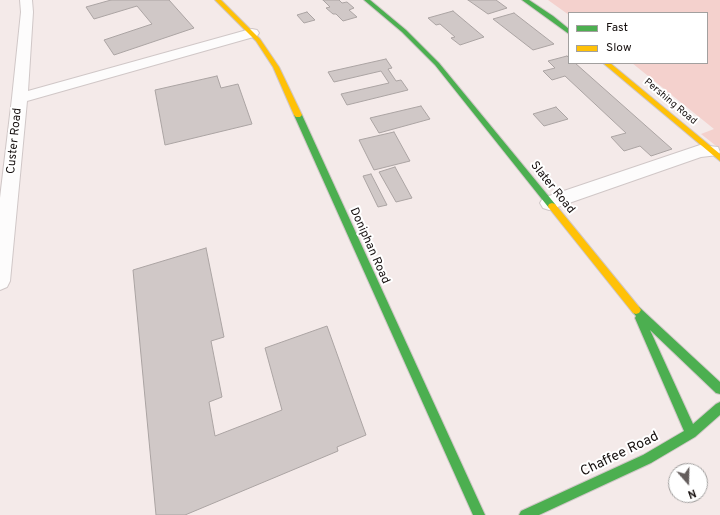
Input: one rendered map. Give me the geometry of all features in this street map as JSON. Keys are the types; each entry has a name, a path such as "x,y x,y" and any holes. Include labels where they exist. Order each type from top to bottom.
{"street":[{"name":"Custer Road","path":"0,281 4,216 20,98 27,12 26,0"},
{"name":"Doniphan Road","path":"218,0 252,33 266,50 276,66 368,273 480,515"},
{"name":"Slater Road","path":"367,0 404,31 436,64 636,310 720,389"},
{"path":"525,0 551,17 568,31"},
{"path":"20,98 252,33"},
{"name":"Pershing Road","path":"607,64 716,155"},
{"path":"549,203 700,151 716,155"},
{"path":"636,310 691,433"},
{"name":"Chaffee Road","path":"525,515 647,459 691,433 720,408"}],"shaded area":[{"path":"548,0 720,0 720,149 701,134 714,129 633,64 708,64 708,12 568,12 568,14"}],"building":[{"path":"111,0 169,0 194,28 114,55 104,40 152,24 137,6 94,19 86,7"},
{"path":"323,0 339,0 342,3 347,2 354,8 349,10 357,17 343,21 336,14 333,14 326,8 330,7"},
{"path":"468,0 496,0 507,8 488,14"},
{"path":"453,11 484,37 460,45 451,38 455,37 440,24 436,25 428,18"},
{"path":"307,12 315,20 304,23 297,15"},
{"path":"514,13 554,44 533,50 493,19"},
{"path":"567,56 568,64 576,64 672,149 651,156 640,146 624,151 611,137 626,133 565,76 552,80 543,71 555,68 548,61"},
{"path":"386,59 392,68 388,69 396,81 401,80 408,90 347,105 341,94 389,83 381,71 334,82 328,72"},
{"path":"217,76 221,88 238,84 252,124 165,145 155,90"},
{"path":"421,106 430,119 379,133 370,118"},
{"path":"556,107 568,119 544,126 533,114"},
{"path":"394,132 410,161 374,170 359,140"},
{"path":"395,167 412,198 396,202 379,172"},
{"path":"371,174 387,205 378,207 363,176"},
{"path":"206,248 224,337 211,341 222,397 209,402 215,436 282,410 265,348 327,326 366,435 337,447 338,451 185,515 156,515 133,270"}],"traffic: fast":[{"path":"367,0 404,31 437,64 552,206"},
{"path":"525,0 551,17 568,31"},
{"path":"298,115 479,515"},
{"path":"636,310 720,389"},
{"path":"640,318 691,433"},
{"path":"525,515 647,459 691,433 720,408"}],"traffic: slow":[{"path":"218,0 258,40 276,67 298,115"},
{"path":"607,64 720,158"},
{"path":"552,206 636,310"}]}
